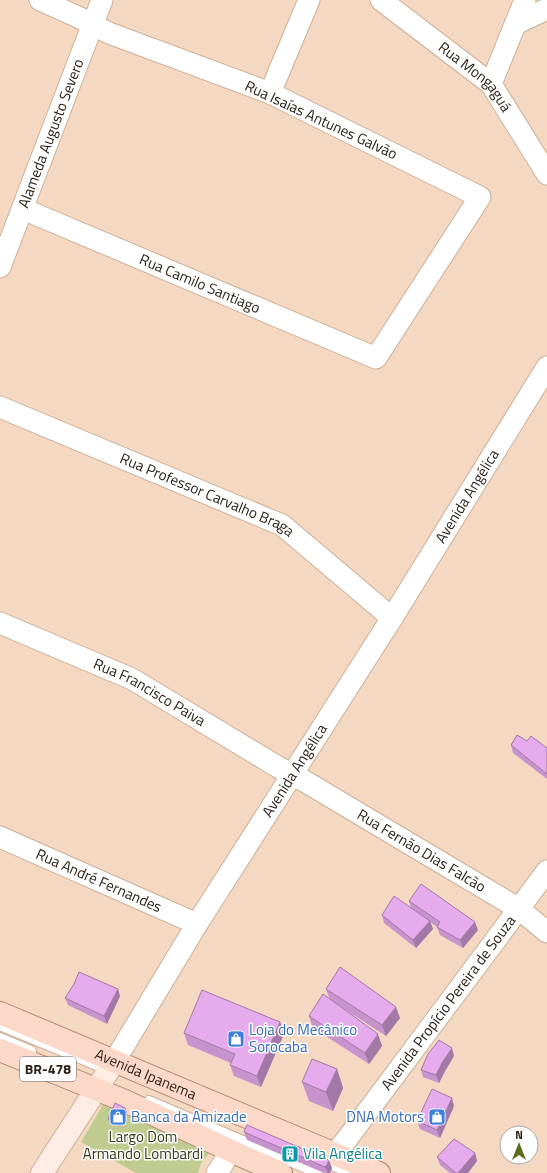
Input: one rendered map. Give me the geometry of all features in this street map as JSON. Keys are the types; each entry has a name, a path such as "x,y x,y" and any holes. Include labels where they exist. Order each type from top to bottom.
{"main road":[{"name":"Avenida Ipanema","path":"0,1013 106,1076 125,1101 220,1162 244,1157 281,1173"},
{"name":"Avenida Ipanema","path":"0,1050 106,1076 336,1154 379,1173"}],"street":[{"name":"Rua Isaías Antunes Galvão","path":"40,0 109,33 270,93 480,197 376,358"},
{"name":"Alameda Augusto Severo","path":"0,267 102,0"},
{"path":"270,93 309,0"},
{"name":"Rua Mongaguá","path":"381,0 491,84 547,174"},
{"path":"491,84 524,0"},
{"path":"515,24 547,9"},
{"name":"Rua Camilo Santiago","path":"23,209 376,358"},
{"name":"Avenida Angélica","path":"42,1173 106,1076 197,924 392,618 547,367"},
{"name":"Rua Professor Carvalho Braga","path":"0,407 282,525 392,618"},
{"name":"Rua Francisco Paiva","path":"0,623 132,679 292,774"},
{"name":"Rua Fernão Dias Falcão","path":"292,774 519,910 547,932"},
{"name":"Rua André Fernandes","path":"0,837 197,924"},
{"name":"Avenida Propício Pereira de Souza","path":"336,1154 519,910 547,870"}],"lane":[{"path":"0,1025 78,1058 106,1076"},
{"path":"0,1038 43,1056"},
{"path":"143,1098 318,1173"},
{"path":"308,1155 351,1173"}],"green space":[{"name":"Largo Dom Armando Lombardi","path":"107,1098 216,1147 202,1161 198,1173 136,1173 81,1142"}],"building":[{"path":"517,735 527,741 531,736 547,748 547,774 511,745"},
{"path":"421,884 475,922 460,940 437,927 440,922 409,901"},
{"path":"394,896 430,921 413,940 382,915"},
{"path":"340,967 396,1007 382,1025 326,989"},
{"path":"79,972 118,989 104,1016 65,998 74,984"},
{"name":"Loja do Mecânico Sorocaba","path":"202,990 280,1022 257,1076 230,1065 235,1054 184,1033"},
{"path":"323,994 378,1034 365,1053 309,1016"},
{"path":"439,1040 452,1048 436,1075 421,1070 428,1054"},
{"path":"312,1059 337,1069 326,1092 302,1082"},
{"path":"432,1089 452,1098 437,1130 417,1121"},
{"path":"115,1103 125,1108 118,1123 108,1119"},
{"path":"247,1125 329,1160 327,1165 325,1167 244,1132"},
{"path":"454,1139 475,1153 458,1173 456,1173 437,1157"}],"place":[{"name":"Loja do Mecânico Sorocaba","path":"236,1039"},
{"name":"Banca da Amizade","path":"118,1117"},
{"name":"DNA Motors","path":"437,1117"},
{"name":"Vila Angélica","path":"290,1154"}]}
